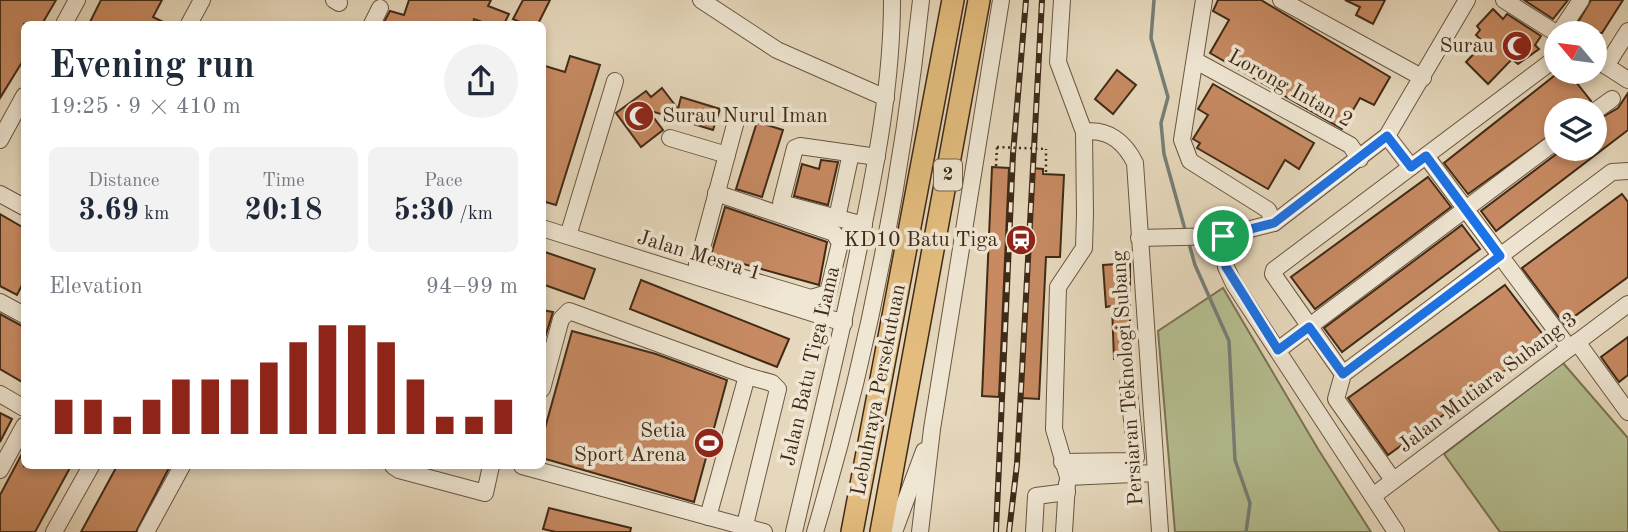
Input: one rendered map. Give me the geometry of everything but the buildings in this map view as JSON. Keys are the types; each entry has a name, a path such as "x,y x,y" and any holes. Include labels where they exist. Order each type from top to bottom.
{"highway":[{"name":"Lebuhraya Persekutuan","path":"852,532 953,0"},
{"name":"Lebuhraya Persekutuan","path":"881,532 979,0"}],"street":[{"path":"66,21 77,0"},
{"path":"190,21 202,0"},
{"path":"701,0 777,50 886,98"},
{"name":"Jalan Batu Tiga Lama","path":"794,532 844,323 877,156 886,98 892,0"},
{"path":"815,532 854,383 895,204 921,0"},
{"path":"920,532 932,429 1002,0"},
{"path":"1062,0 1058,62 1084,132 1084,248 1058,287 1054,429 1066,477 1064,532"},
{"path":"1204,0 1182,140 1185,154 1191,161 1268,210 1274,223"},
{"path":"1281,0 1301,5 1423,78"},
{"name":"Persiaran Teknologi Subang","path":"1160,532 1139,238 1223,236 1274,223 1387,136 1467,0"},
{"path":"1566,21 1581,0"},
{"path":"1507,1 1544,24"},
{"path":"374,21 380,8"},
{"path":"1607,54 1628,31"},
{"name":"Lorong Intan 2","path":"1196,61 1350,145 1360,159"},
{"path":"1607,66 1628,80"},
{"path":"1343,374 1273,274 1274,270 1544,67"},
{"path":"568,236 615,81"},
{"path":"1607,103 1612,99"},
{"path":"0,140 21,102"},
{"path":"716,193 834,233 840,243 828,293 811,298 696,270 716,193 736,121"},
{"path":"1084,132 1106,133 1128,149 1135,163 1139,238"},
{"path":"1387,136 1411,167"},
{"path":"670,138 727,155"},
{"path":"864,225 781,203 795,148 800,146 877,156"},
{"path":"1278,350 1544,150"},
{"path":"837,218 851,153"},
{"path":"1426,156 1500,256 1628,412"},
{"path":"1393,480 1336,399 1343,374 1500,256 1620,172"},
{"path":"0,194 21,206"},
{"name":"Jalan Mesra 1","path":"546,229 696,270 844,323"},
{"path":"1223,236 1226,267 1396,532"},
{"path":"0,302 21,313"},
{"name":"Jalan Mutiara Subang 3","path":"1373,496 1628,303"},
{"path":"546,374 561,319 569,311 772,383 778,389 744,529"},
{"path":"708,517 747,376"},
{"path":"1034,532 1036,496 1040,493 1066,477 1130,461 1136,457 1128,383"},
{"path":"0,394 21,406"},
{"path":"894,532 932,429"},
{"path":"0,470 21,432"},
{"path":"54,532 89,469"},
{"path":"146,532 180,469"},
{"path":"398,469 485,493 490,469"},
{"path":"531,469 744,529 764,532"},
{"path":"1066,477 1156,473"}],"path":[{"path":"996,166 998,147 1046,149 1046,172"}],"green space":[{"path":"1223,288 1318,449 1371,532 1175,532 1158,331"},
{"path":"1563,363 1628,438 1628,532 1500,532 1444,454"}],"waterway":[{"path":"1154,0 1151,38 1168,97 1161,123 1164,154 1186,233"},
{"path":"1188,240 1195,265 1229,341 1235,460 1250,503 1246,532"}],"railway":[{"path":"996,532 1013,154 1026,0"},
{"path":"1009,532 1017,464 1042,0"}],"place":[{"name":"Surau","path":"1517,46"},
{"name":"Surau Nurul Iman","path":"639,116"},
{"name":"KD10 Batu Tiga","path":"1021,240"},
{"name":"Setia Sport Arena","path":"709,443"}],"route":[{"path":"1387,136 1411,167 1426,156 1500,256 1343,374 1309,327 1278,350 1234,284 1226,267 1223,236 1246,233 1274,223 1387,136"}]}
